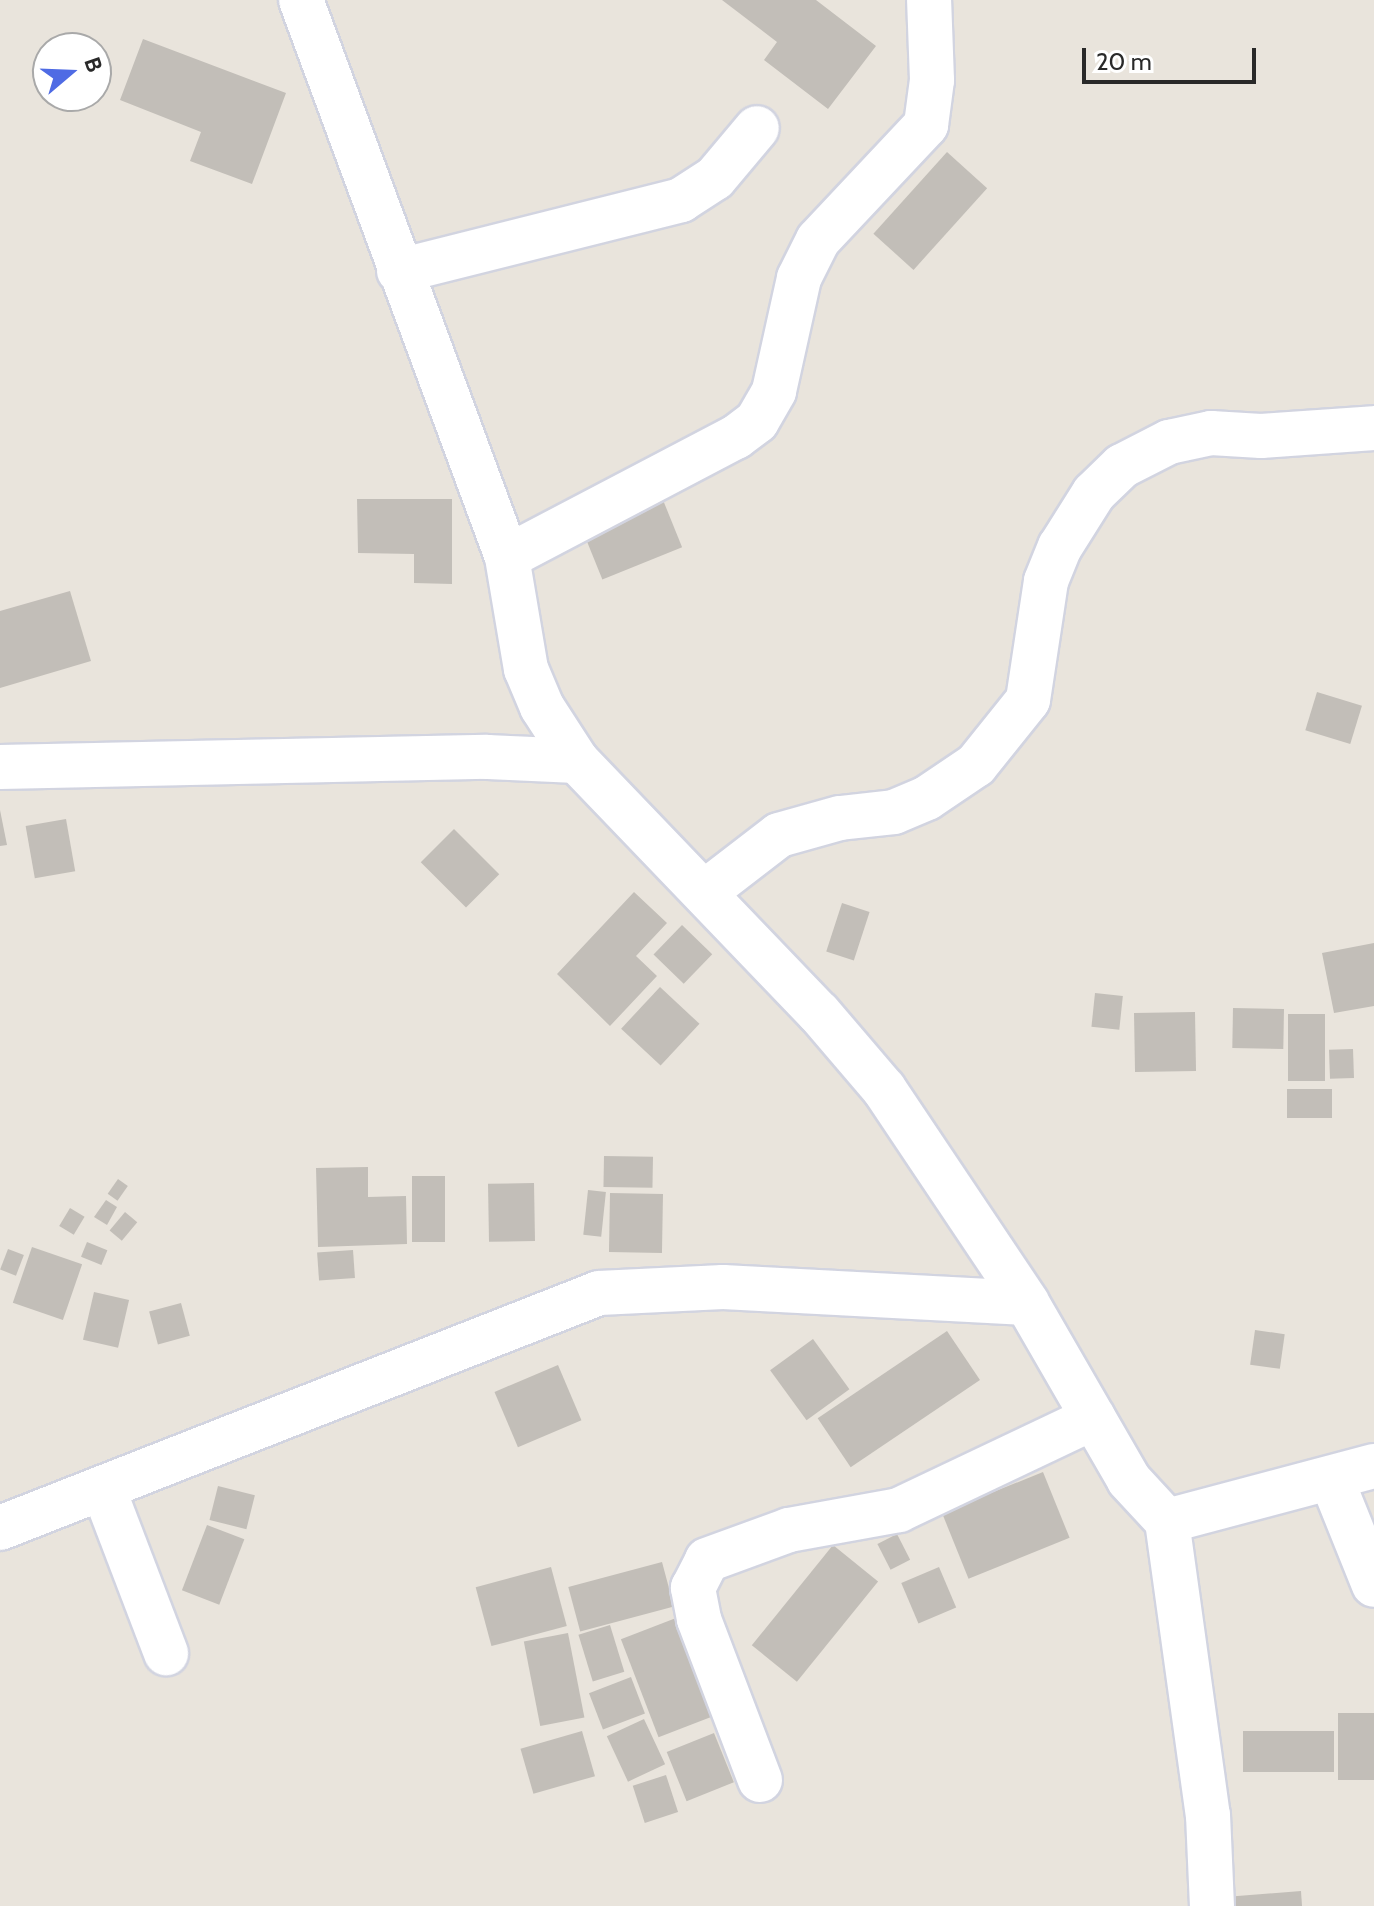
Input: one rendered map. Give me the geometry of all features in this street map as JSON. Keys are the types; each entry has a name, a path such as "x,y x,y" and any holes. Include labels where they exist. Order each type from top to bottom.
{"street":[{"path":"301,0 507,557 526,669 542,707 577,761 705,892 884,1089 1027,1303 1129,1480 1167,1521 1208,1815 1212,1906"},
{"path":"507,557 736,437 757,421 774,391 799,278 818,240 926,125 932,80 929,0"},
{"path":"399,271 681,200 715,178 757,128"},
{"path":"705,892 779,835 840,818 894,812 927,798 976,765 1028,700 1046,581 1060,547 1094,493 1122,466 1169,442 1211,433 1261,436 1374,428"},
{"path":"0,767 487,757 577,761"},
{"path":"0,1528 599,1293 723,1287 1027,1303"},
{"path":"760,1780 699,1619 693,1588 707,1560 789,1530 899,1510 1093,1418"},
{"path":"1167,1521 1374,1466"},
{"path":"1331,1478 1374,1585"},
{"path":"103,1488 166,1653"}],"building":[{"path":"722,0 816,0 876,46 828,109 764,60 777,42"},
{"path":"143,39 286,93 252,184 190,161 201,132 120,100"},
{"path":"947,152 987,188 914,270 873,234"},
{"path":"357,499 452,499 452,584 414,583 414,554 358,553"},
{"path":"663,500 682,547 602,580 583,532"},
{"path":"70,591 91,661 0,688 0,611"},
{"path":"1317,692 1362,706 1350,744 1305,730"},
{"path":"0,810 7,845 0,846"},
{"path":"66,819 75,871 35,878 26,826"},
{"path":"454,829 499,874 466,907 421,862"},
{"path":"634,892 667,923 636,956 657,976 610,1026 557,974"},
{"path":"842,903 870,912 854,960 826,952"},
{"path":"682,925 712,954 684,984 654,954"},
{"path":"1374,943 1374,1006 1334,1013 1322,953"},
{"path":"660,987 699,1024 661,1066 621,1029"},
{"path":"1095,993 1123,996 1119,1030 1091,1027"},
{"path":"1233,1008 1284,1009 1283,1049 1232,1048"},
{"path":"1195,1012 1196,1071 1135,1072 1134,1013"},
{"path":"1288,1014 1325,1014 1325,1081 1288,1081"},
{"path":"1353,1049 1354,1078 1330,1079 1329,1050"},
{"path":"1287,1089 1332,1089 1332,1118 1287,1118"},
{"path":"604,1156 653,1157 652,1188 603,1187"},
{"path":"368,1167 368,1197 406,1196 407,1244 318,1247 316,1168"},
{"path":"412,1176 445,1176 445,1242 412,1242"},
{"path":"118,1179 128,1186 118,1201 108,1194"},
{"path":"534,1183 535,1241 489,1242 488,1184"},
{"path":"588,1190 606,1192 601,1237 583,1235"},
{"path":"610,1193 663,1194 662,1253 609,1252"},
{"path":"106,1200 117,1207 107,1225 94,1217"},
{"path":"70,1208 85,1217 74,1235 59,1226"},
{"path":"125,1212 137,1222 122,1241 110,1230"},
{"path":"87,1242 107,1250 101,1265 81,1257"},
{"path":"32,1247 82,1264 63,1320 13,1303"},
{"path":"8,1249 24,1255 16,1276 0,1270"},
{"path":"353,1250 355,1278 319,1280 317,1253"},
{"path":"94,1292 129,1300 118,1348 83,1340"},
{"path":"181,1303 190,1336 158,1344 149,1312"},
{"path":"1255,1330 1285,1334 1280,1369 1250,1365"},
{"path":"947,1331 980,1380 851,1467 818,1418"},
{"path":"813,1339 849,1389 807,1420 770,1370"},
{"path":"558,1365 581,1420 518,1447 494,1392"},
{"path":"1043,1472 1070,1538 969,1579 942,1513"},
{"path":"218,1486 255,1495 246,1529 210,1520"},
{"path":"207,1525 244,1539 219,1605 182,1590"},
{"path":"897,1534 910,1560 891,1570 877,1544"},
{"path":"833,1545 878,1582 797,1682 752,1645"},
{"path":"662,1562 674,1606 580,1632 568,1587"},
{"path":"551,1567 567,1626 491,1646 476,1587"},
{"path":"939,1567 956,1608 918,1624 901,1583"},
{"path":"676,1618 714,1716 659,1737 621,1639"},
{"path":"610,1625 624,1672 593,1682 578,1635"},
{"path":"568,1633 584,1717 540,1726 524,1642"},
{"path":"631,1677 645,1713 603,1730 589,1693"},
{"path":"1338,1713 1374,1713 1374,1780 1338,1780"},
{"path":"644,1719 665,1764 628,1782 607,1736"},
{"path":"582,1731 595,1776 533,1794 520,1749"},
{"path":"1243,1731 1334,1731 1334,1772 1243,1772"},
{"path":"714,1733 734,1782 687,1801 667,1752"},
{"path":"666,1775 678,1812 645,1823 633,1786"},
{"path":"1301,1891 1302,1906 1226,1906 1225,1897"}]}
